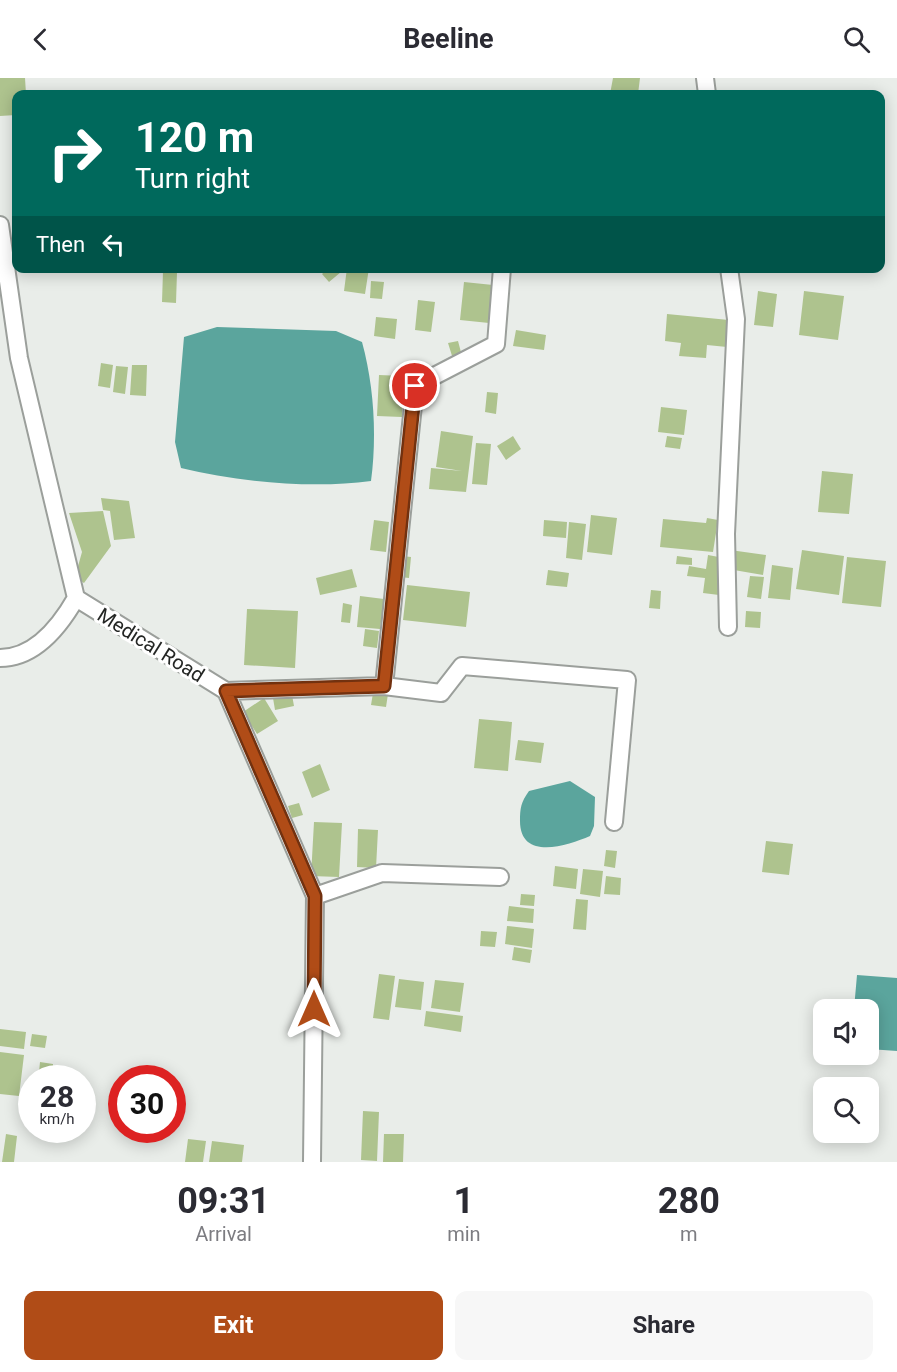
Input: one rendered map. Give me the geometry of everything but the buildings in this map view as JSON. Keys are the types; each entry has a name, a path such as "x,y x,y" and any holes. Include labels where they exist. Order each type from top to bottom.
{"street":[{"name":"Medical Road","path":"0,225 19,358 76,598 226,691 315,896 312,1162"},
{"path":"384,686 415,386 496,344 502,273"},
{"path":"728,627 726,534 736,319 730,273"},
{"path":"0,658 13,658 42,642 62,624 76,598"},
{"path":"226,691 384,686 441,693 462,666 627,680 614,822"},
{"path":"315,896 382,873 500,877"}],"water":[{"path":"217,327 336,331 362,342 373,411 374,446 371,481 325,484 276,483 181,468 175,442 184,337"},
{"path":"570,781 595,797 594,826 590,836 558,846 536,846 528,842 522,834 520,816 523,802 529,791"},
{"path":"857,975 897,978 897,1051 879,1050 879,999 855,999"}],"route":[{"path":"314,1009 315,896 226,691 384,686 415,386"}]}
